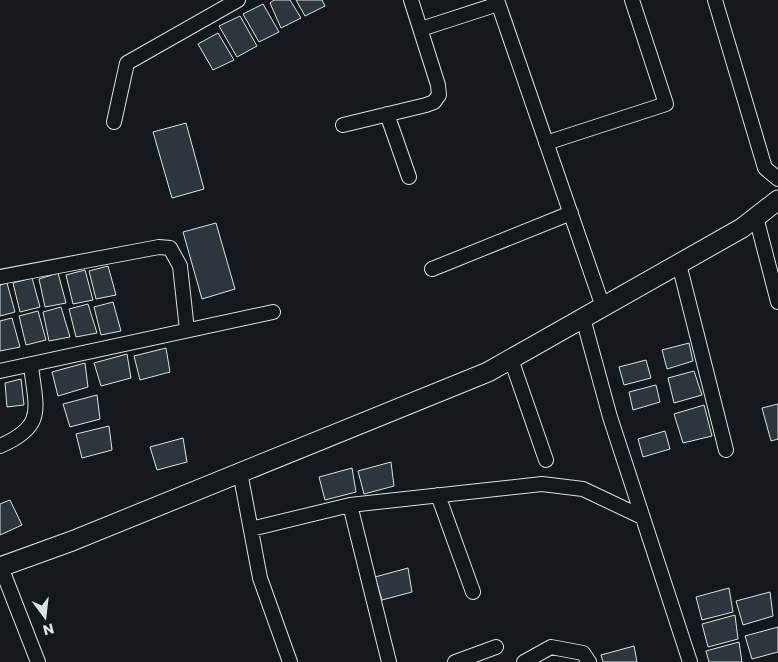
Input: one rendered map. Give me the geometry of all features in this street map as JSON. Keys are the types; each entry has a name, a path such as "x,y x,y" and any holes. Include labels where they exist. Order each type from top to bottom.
{"street":[{"path":"114,122 127,63 238,0"},
{"path":"343,125 426,105 434,102 439,96 438,85 411,0"},
{"path":"546,143 666,104 632,0"},
{"path":"715,0 765,168 778,179"},
{"path":"421,29 497,2 604,306"},
{"path":"387,114 410,177"},
{"path":"38,662 0,567 72,541 488,372 742,228 778,200"},
{"path":"432,269 571,212"},
{"path":"756,217 778,302"},
{"path":"0,278 159,247 170,248 180,266 187,330"},
{"path":"679,264 726,450"},
{"path":"0,371 31,366 273,312"},
{"path":"583,318 610,417 690,662"},
{"path":"511,359 546,460"},
{"path":"0,446 29,430 35,419 31,366"},
{"path":"240,472 260,578 290,662"},
{"path":"250,529 350,505 542,484 583,489 642,517"},
{"path":"438,495 473,592"},
{"path":"350,505 389,662"},
{"path":"455,662 496,647"},
{"path":"524,662 551,647 583,653 589,662"}],"building":[{"path":"274,0 290,0 301,18 281,28 270,3"},
{"path":"296,0 322,0 325,6 305,16"},
{"path":"263,4 279,32 259,42 243,14"},
{"path":"240,16 257,46 237,57 219,26"},
{"path":"218,33 234,60 213,70 198,44"},
{"path":"186,123 204,189 172,198 153,132"},
{"path":"216,223 235,289 202,299 183,232"},
{"path":"108,266 116,295 96,299 89,271"},
{"path":"85,270 93,300 73,304 66,275"},
{"path":"58,273 66,303 45,307 39,279"},
{"path":"32,278 40,307 20,312 13,283"},
{"path":"7,283 15,312 0,316 0,285"},
{"path":"113,302 121,331 101,335 94,307"},
{"path":"88,304 97,333 76,337 69,309"},
{"path":"61,307 70,337 49,341 43,312"},
{"path":"38,311 46,340 26,345 19,316"},
{"path":"12,318 20,347 0,351 0,321"},
{"path":"689,343 693,361 667,369 662,350"},
{"path":"166,348 170,372 140,380 134,356"},
{"path":"127,354 131,378 101,386 94,363"},
{"path":"646,360 651,378 624,385 619,367"},
{"path":"85,363 88,387 58,396 52,372"},
{"path":"694,371 702,395 674,403 668,378"},
{"path":"21,379 24,405 7,407 5,383"},
{"path":"656,385 660,402 633,410 629,392"},
{"path":"97,395 100,419 70,427 63,404"},
{"path":"778,404 778,439 771,441 762,408"},
{"path":"704,405 712,436 683,443 674,414"},
{"path":"109,426 112,450 82,458 76,434"},
{"path":"665,431 670,449 643,457 638,439"},
{"path":"183,438 187,462 157,470 150,447"},
{"path":"391,462 394,486 364,494 358,471"},
{"path":"352,468 356,492 325,500 319,477"},
{"path":"10,500 22,525 0,535 0,504"},
{"path":"408,568 412,592 382,600 375,577"},
{"path":"729,588 733,612 702,620 696,597"},
{"path":"770,592 773,616 743,625 736,601"},
{"path":"735,615 738,639 708,647 702,624"},
{"path":"778,627 778,652 752,659 745,636"},
{"path":"739,642 742,662 709,662 706,651"},
{"path":"634,646 637,662 603,662 601,655"}]}
